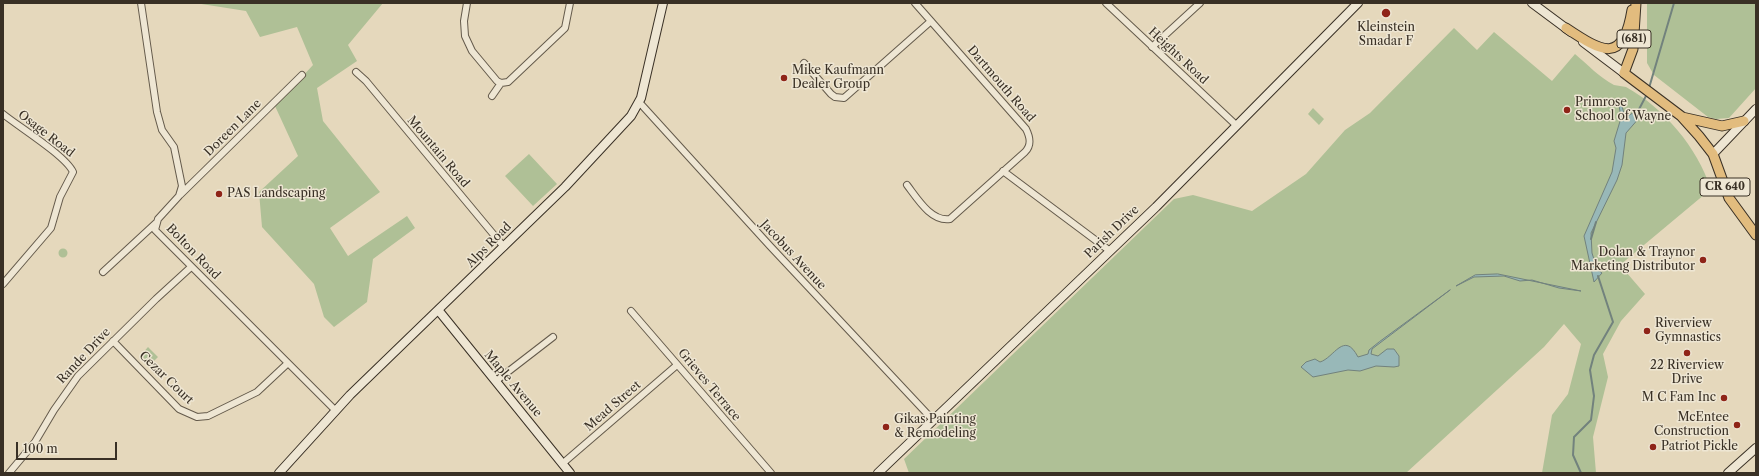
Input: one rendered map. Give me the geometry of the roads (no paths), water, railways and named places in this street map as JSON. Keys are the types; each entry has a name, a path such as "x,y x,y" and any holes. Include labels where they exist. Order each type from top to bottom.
{"main road":[{"path":"1566,28 1602,48 1616,47 1625,37 1633,3"},
{"name":"(681)","path":"1624,73 1633,49 1636,3"},
{"name":"CR 640","path":"1624,73 1680,115 1699,136 1713,154 1729,198 1756,235"},
{"path":"1680,115 1722,126 1744,121"}],"street":[{"path":"141,3 157,112 162,130 174,147 182,186 179,196"},
{"path":"467,3 464,28 468,44 492,75 501,83"},
{"path":"492,96 501,83 508,82 564,28 570,3"},
{"name":"Alps Road","path":"279,473 350,395 439,311 565,187 623,126 639,102 663,3"},
{"name":"Dartmouth Road","path":"914,3 1026,129 1029,136 1028,149 1003,171"},
{"name":"Heights Road","path":"1106,3 1236,125"},
{"path":"1152,47 1200,3"},
{"name":"Parish Drive","path":"878,473 1202,161 1358,3"},
{"path":"1532,3 1624,73"},
{"path":"804,63 831,94 835,97 844,98 931,21"},
{"name":"Mountain Road","path":"356,72 366,81 504,247"},
{"name":"Doreen Lane","path":"179,196 302,75"},
{"name":"Jacobus Avenue","path":"639,102 770,246 933,420"},
{"path":"1713,154 1756,109"},
{"name":"Osage Road","path":"3,284 51,228 60,197 73,172 71,168 56,154 4,118"},
{"path":"907,185 930,213 940,219 945,220 952,217 1003,171 1110,251"},
{"name":"Bolton Road","path":"179,196 156,223 157,234 336,411"},
{"path":"103,272 156,223"},
{"name":"Rande Drive","path":"9,473 35,442 65,392 83,371 191,267"},
{"name":"Maple Avenue","path":"439,311 568,472"},
{"name":"Grieves Terrace","path":"631,311 771,473"},
{"path":"496,381 553,337"},
{"name":"Cezar Court","path":"113,341 179,409 197,417 208,416 256,392 288,363"},
{"name":"Mead Street","path":"562,464 677,365"},
{"path":"1728,473 1756,448"}],"water":[{"path":"1619,104 1622,106 1625,117 1635,112 1640,117 1626,133 1622,165 1617,180 1591,233 1592,253 1597,269 1602,273 1594,282 1584,236 1612,172 1616,148 1614,141 1621,118"},
{"path":"1498,274 1529,280 1520,281 1504,276 1474,277 1456,286 1475,275"},
{"path":"1543,283 1581,291 1559,288"},
{"path":"1450,290 1372,349 1371,354 1378,356 1387,349 1394,349 1399,356 1399,366 1376,366 1360,371 1348,370 1313,377 1301,367 1306,362 1315,359 1320,362 1325,360 1339,348 1344,346 1348,346 1353,349 1358,357 1368,354 1369,350 1379,342"}],"waterway":[{"path":"1649,88 1674,3"},
{"path":"1636,115 1647,94"},
{"path":"1591,239 1596,222"},
{"path":"1581,473 1573,455 1574,437 1591,420 1594,396 1590,370 1594,355 1613,322 1598,276"}],"place":[{"name":"Kleinstein Smadar F","path":"1386,13"},
{"name":"Mike Kaufmann Dealer Group","path":"784,78"},
{"name":"Primrose School of Wayne","path":"1567,110"},
{"name":"PAS Landscaping","path":"219,194"},
{"name":"Dolan & Traynor Marketing Distributor","path":"1703,260"},
{"name":"Riverview Gymnastics","path":"1647,331"},
{"name":"22 Riverview Drive","path":"1687,353"},
{"name":"M C Fam Inc","path":"1724,398"},
{"name":"McEntee Construction","path":"1737,425"},
{"name":"Gikas Painting & Remodeling","path":"886,427"},
{"name":"Patriot Pickle","path":"1653,447"}]}
